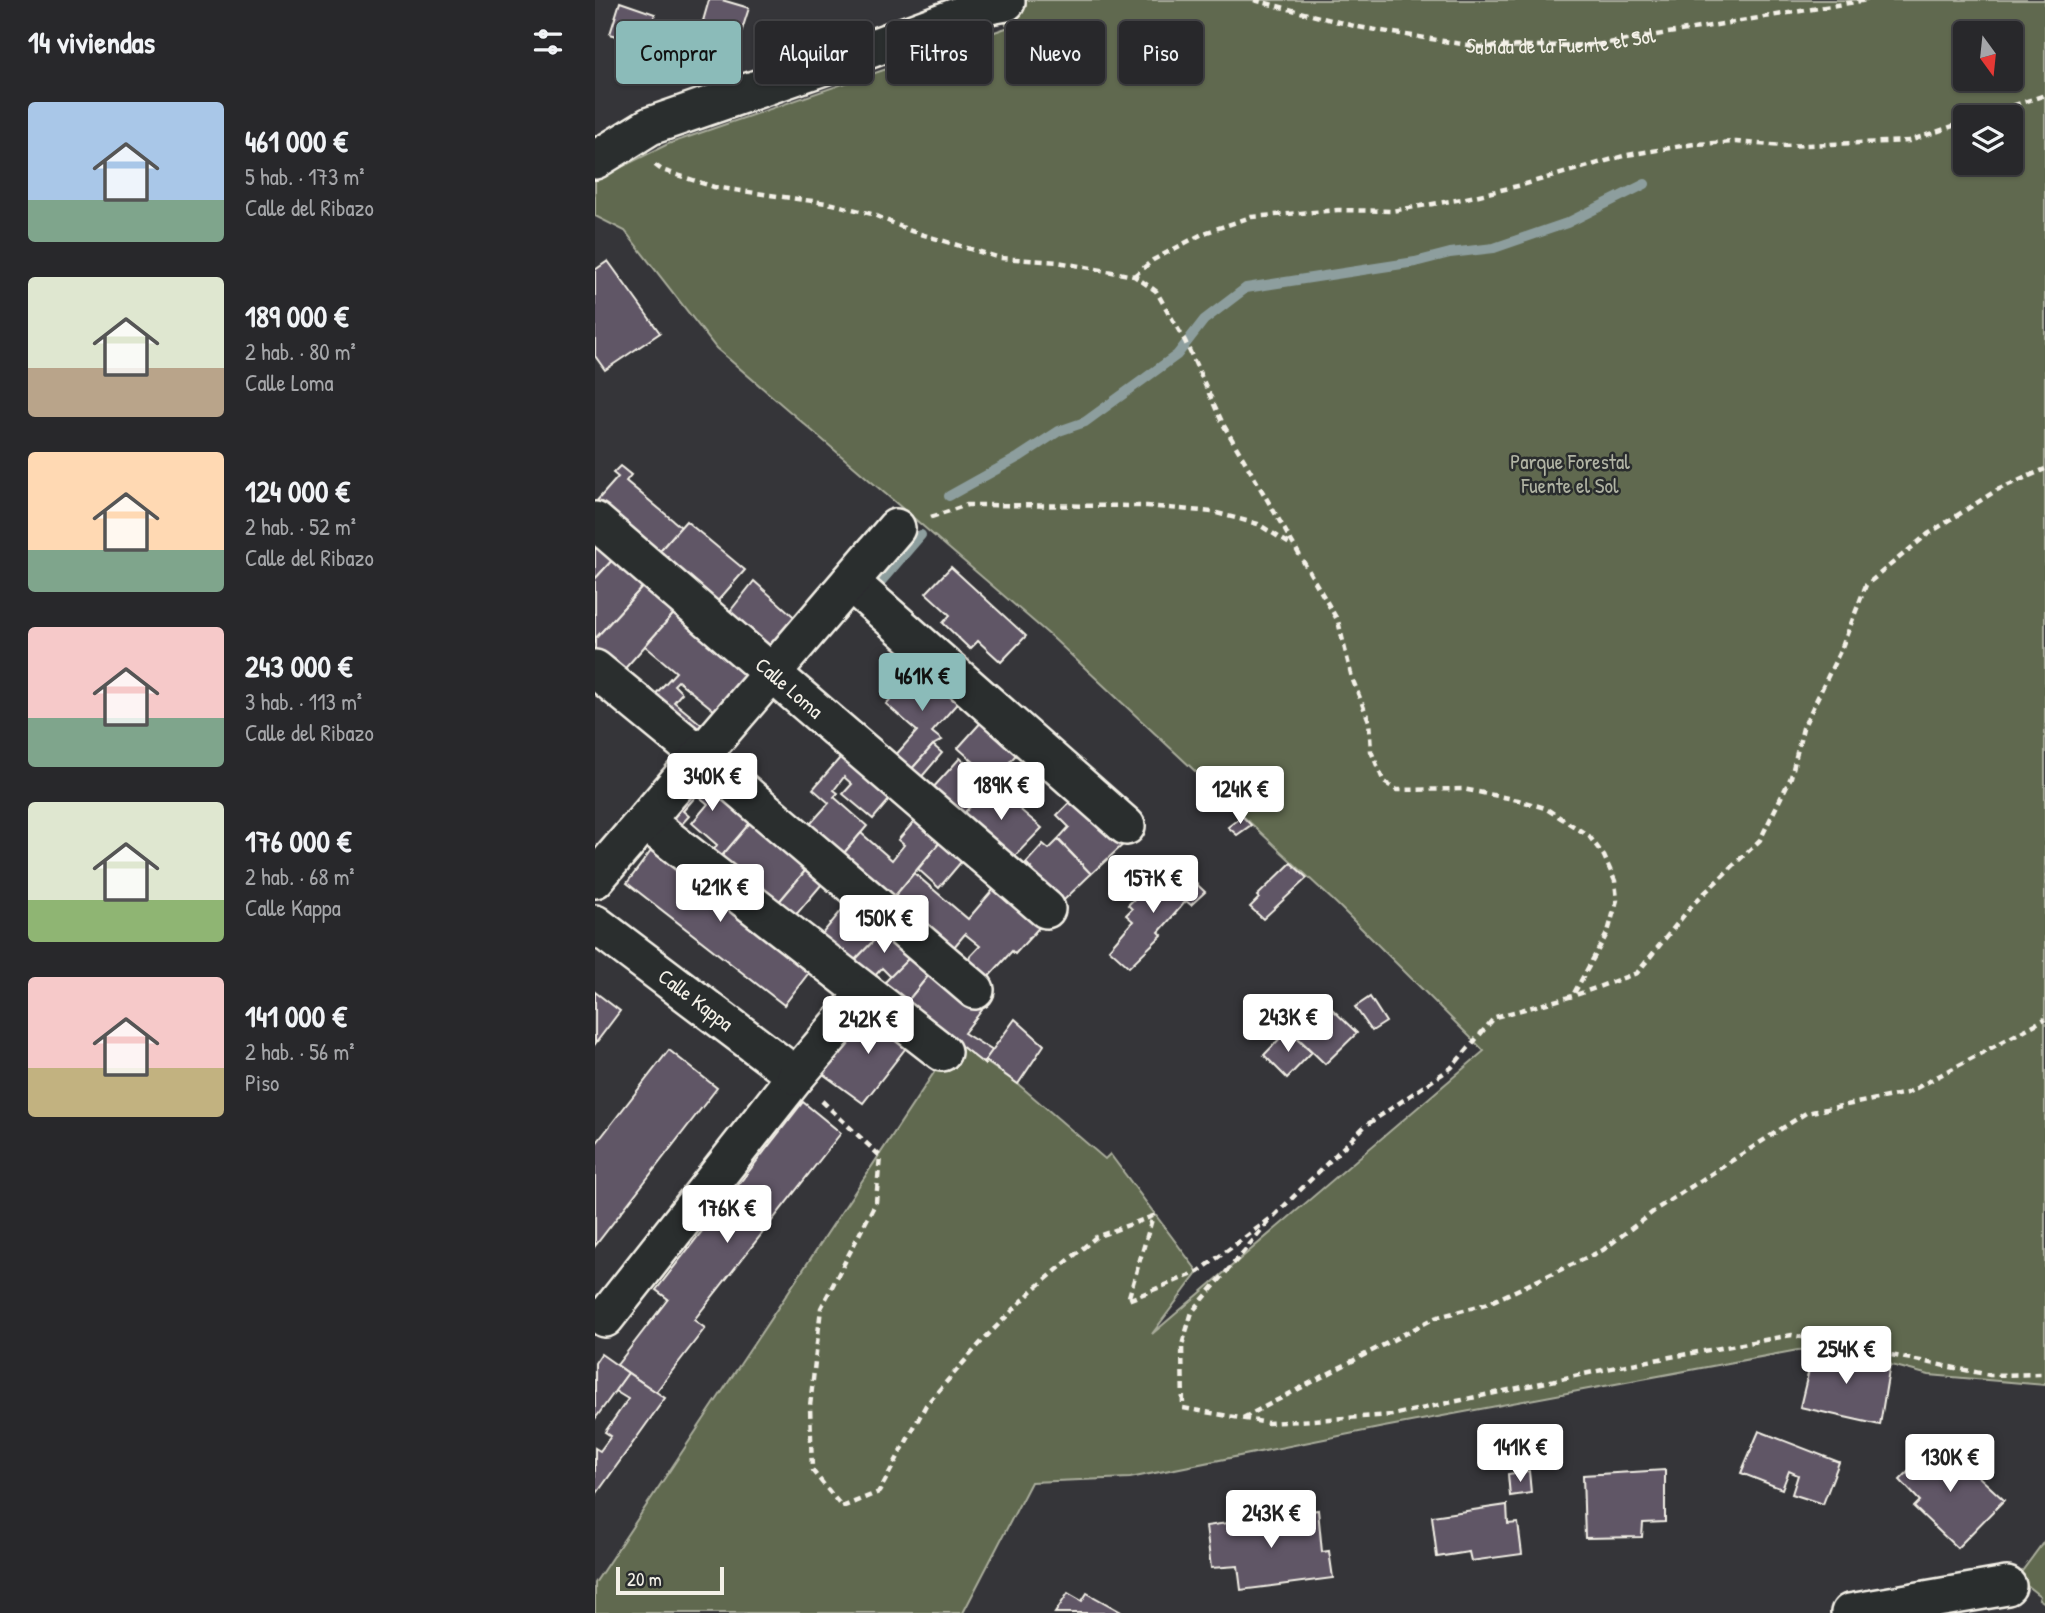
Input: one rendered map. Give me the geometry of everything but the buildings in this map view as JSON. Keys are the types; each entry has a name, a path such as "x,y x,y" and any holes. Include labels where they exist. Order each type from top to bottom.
{"street":[{"path":"595,160 650,126 824,66 983,4"},
{"name":"Calle Loma","path":"595,520 1046,909"},
{"path":"595,879 896,528"},
{"path":"850,582 1126,826"},
{"path":"595,669 975,990"},
{"path":"645,821 942,1052"},
{"name":"Calle Kappa","path":"595,924 796,1076"},
{"path":"605,1318 796,1076 866,993"},
{"path":"1850,1613 2007,1586"}],"path":[{"name":"Subida de la Fuente el Sol","path":"1254,0 1358,27 1480,47 1596,45 1867,0"},
{"path":"2015,105 2045,95"},
{"path":"1134,276 1153,260 1204,233 1251,218 1313,211 1392,211 1522,185 1627,155 1694,144 1736,142 1782,146 1909,141 1953,126"},
{"path":"628,140 661,170 714,187 833,204 872,214 911,231 1000,258 1058,262 1134,276 1156,291 1175,322 1223,424 1338,621 1352,677 1369,721 1371,751 1384,782 1397,790 1463,789 1545,808 1589,836 1604,856 1615,881 1617,900 1608,932 1573,996"},
{"path":"2045,469 1997,490 1928,534 1866,585 1842,647 1803,728 1791,777 1760,840 1694,903 1637,973 1573,996 1495,1017 1451,1068 1365,1126 1274,1216 1192,1312 1182,1345 1183,1408 1268,1423 1392,1415 1621,1366 1792,1335 1990,1375 2045,1374"},
{"path":"896,528 967,506 1147,506 1213,512 1258,524 1294,547"},
{"path":"1242,1418 1436,1318 1489,1303 1603,1250 1658,1208 1806,1113 1907,1093 2045,1019"},
{"path":"796,1076 880,1156 876,1202 821,1308 810,1406 812,1470 842,1507 879,1492 926,1405 984,1339 1032,1291 1096,1237 1153,1216 1128,1300 1198,1272 1274,1216"}],"green space":[{"name":"Parque Forestal Fuente el Sol","path":"984,0 2045,0 2045,1385 1929,1375 1828,1348 1798,1350 1384,1427 1130,1478 1031,1482 963,1613 595,1613 595,1583 955,1041 1018,1084 1105,1159 1110,1154 1198,1272 1152,1334 1484,1051 1338,905 1053,638 716,348 625,231 595,216 595,180 668,144 843,84 873,84 873,74 887,69 887,84 992,84 992,33 1006,28 1006,84 1105,84 1105,21 1006,21 1006,24"},
{"path":"2045,1540 2045,1603 2017,1578"}],"waterway":[{"path":"949,496 1059,431 1085,422 1177,355 1204,320 1246,288 1494,248 1567,223 1645,184"},
{"path":"877,586 921,535"}]}
